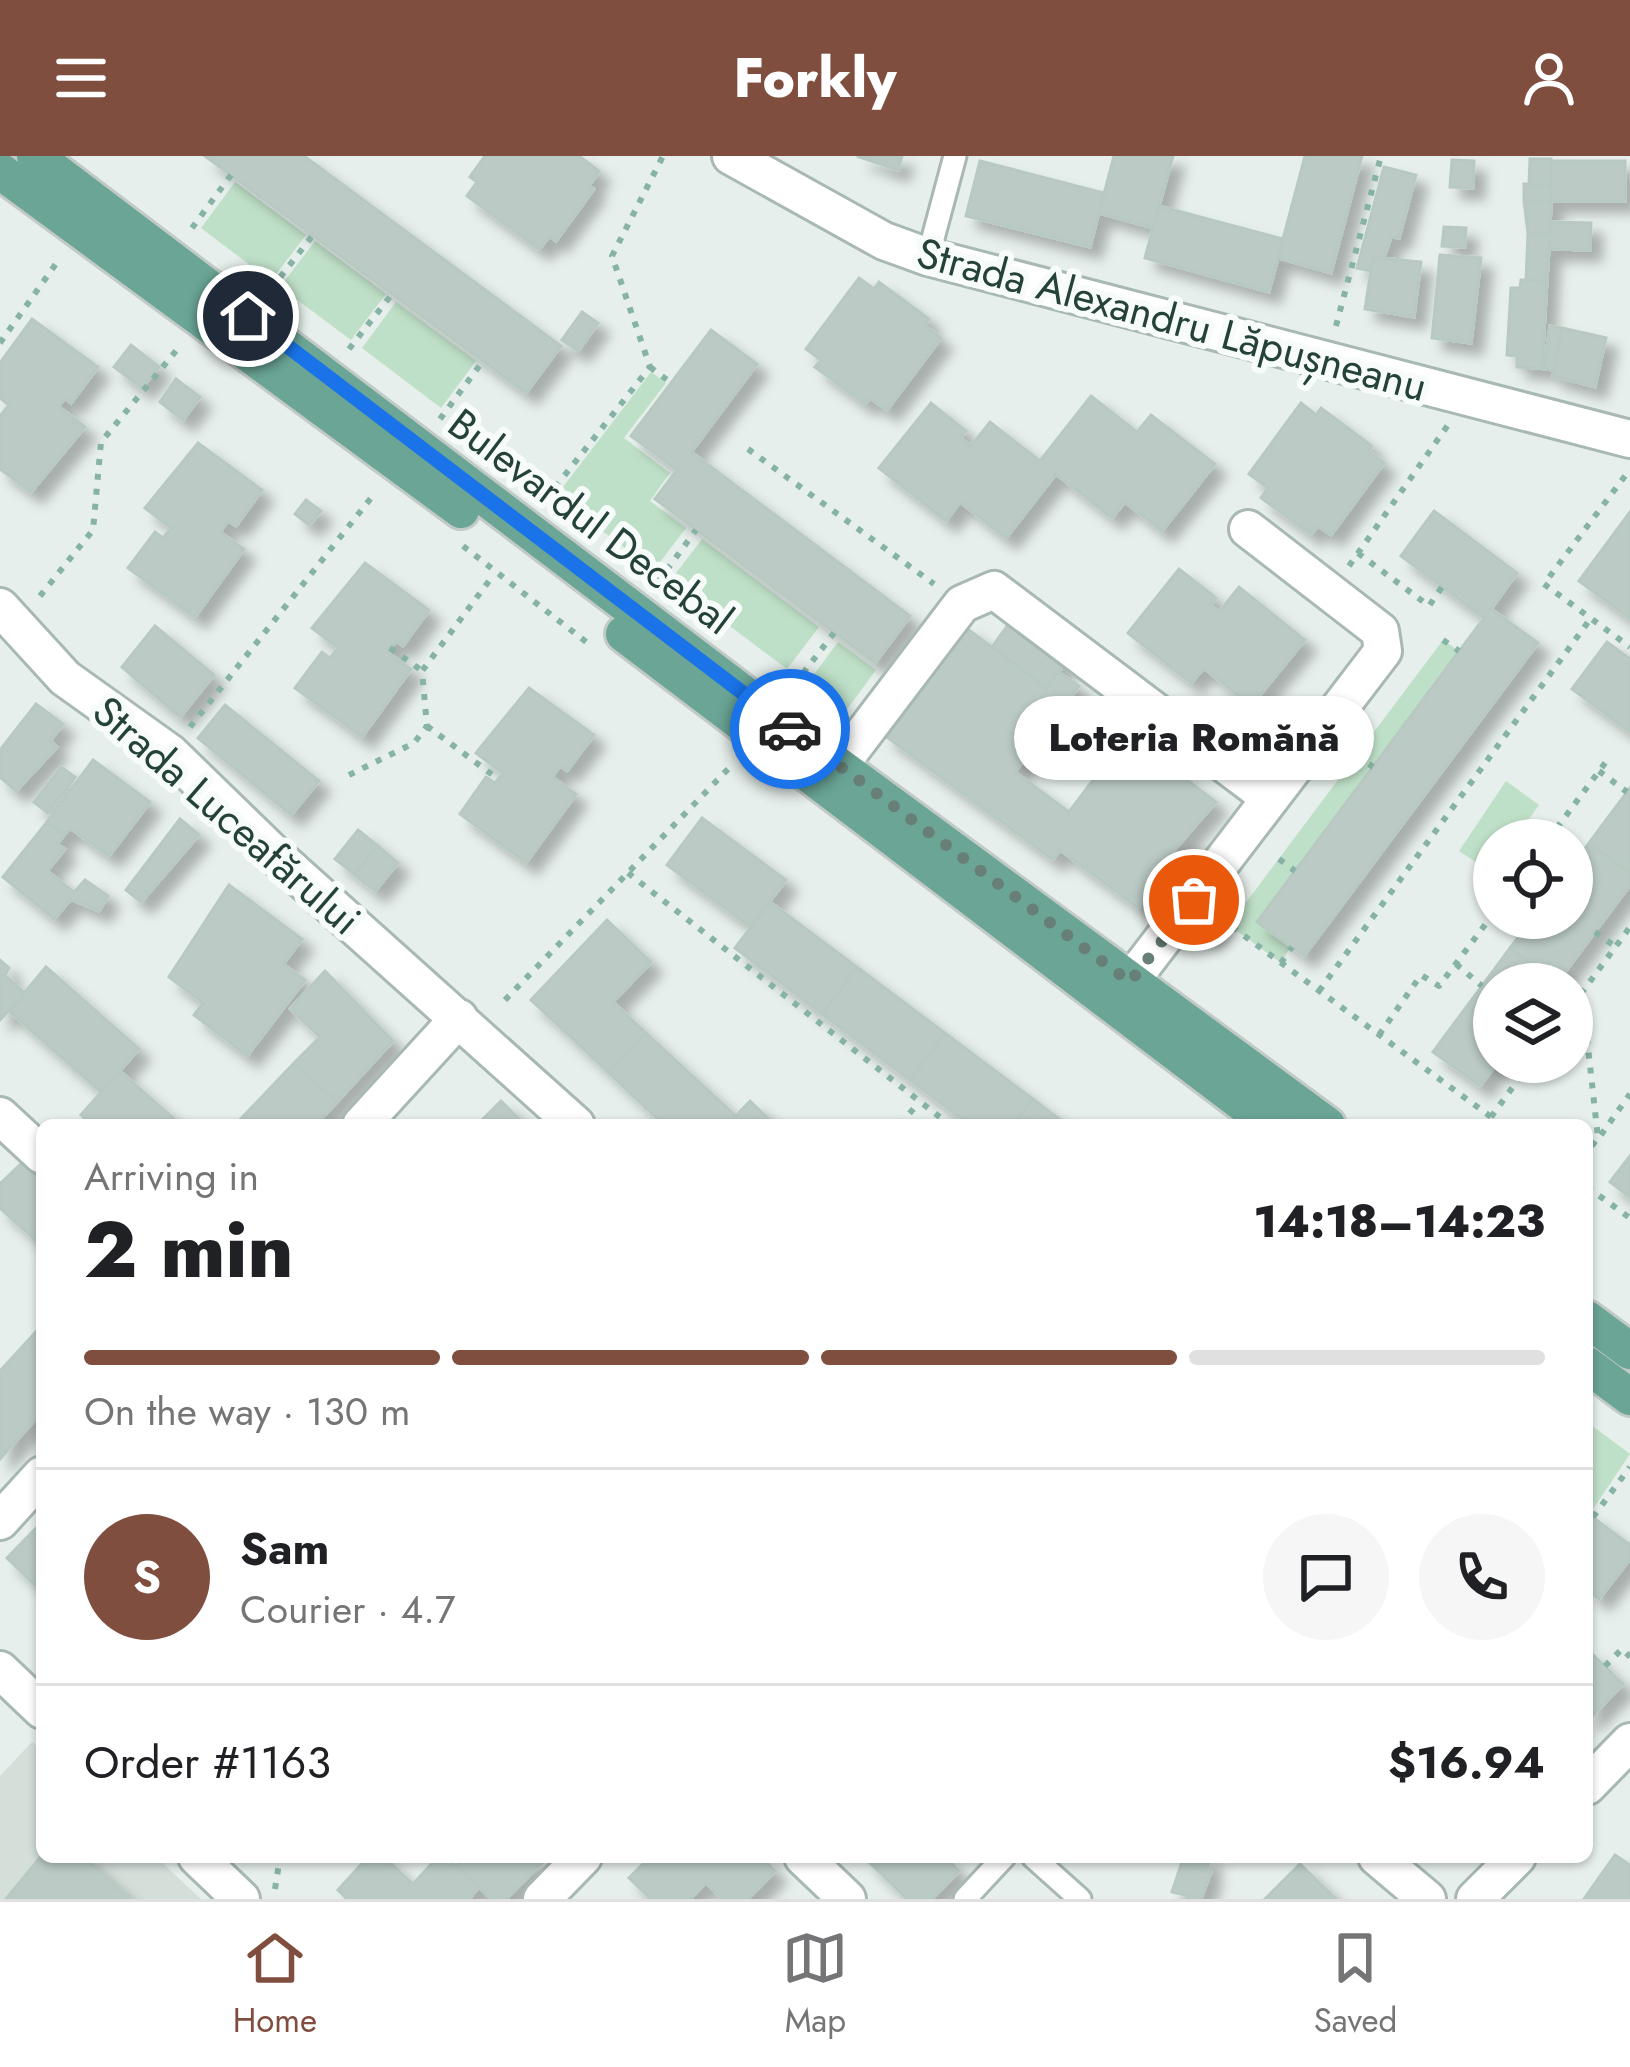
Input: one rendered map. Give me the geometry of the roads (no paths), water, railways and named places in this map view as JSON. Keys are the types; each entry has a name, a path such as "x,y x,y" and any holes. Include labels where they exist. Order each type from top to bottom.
{"main road":[{"name":"Bulevardul Decebal","path":"35,156 839,766 1319,1119"},
{"name":"Bulevardul Decebal","path":"0,171 466,513 1262,1119"},
{"path":"1593,1324 1630,1352"},
{"path":"1593,1369 1630,1397"}],"street":[{"name":"Strada Alexandru Lăpușneanu","path":"730,156 884,241 928,257 1630,439"},
{"path":"1130,982 1383,651 1380,631 1247,529"},
{"path":"839,766 962,604 994,590 1270,799"},
{"name":"Strada Luceafărului","path":"7,616 65,678 170,754 277,857 569,1119"},
{"path":"366,1119 459,1018"},
{"path":"0,1117 36,1149"},
{"path":"0,1521 36,1482"},
{"path":"0,1670 36,1704"},
{"path":"202,1863 241,1899"},
{"path":"545,1898 577,1863"},
{"path":"809,1863 847,1899"},
{"path":"1384,1863 1426,1899"},
{"path":"1475,1899 1511,1863"}],"lane":[{"path":"928,257 955,156"},
{"path":"965,1899 998,1863"},
{"path":"1040,1863 1080,1899"}],"place":[{"name":"Loteria Romănă","path":"1194,900"}]}
